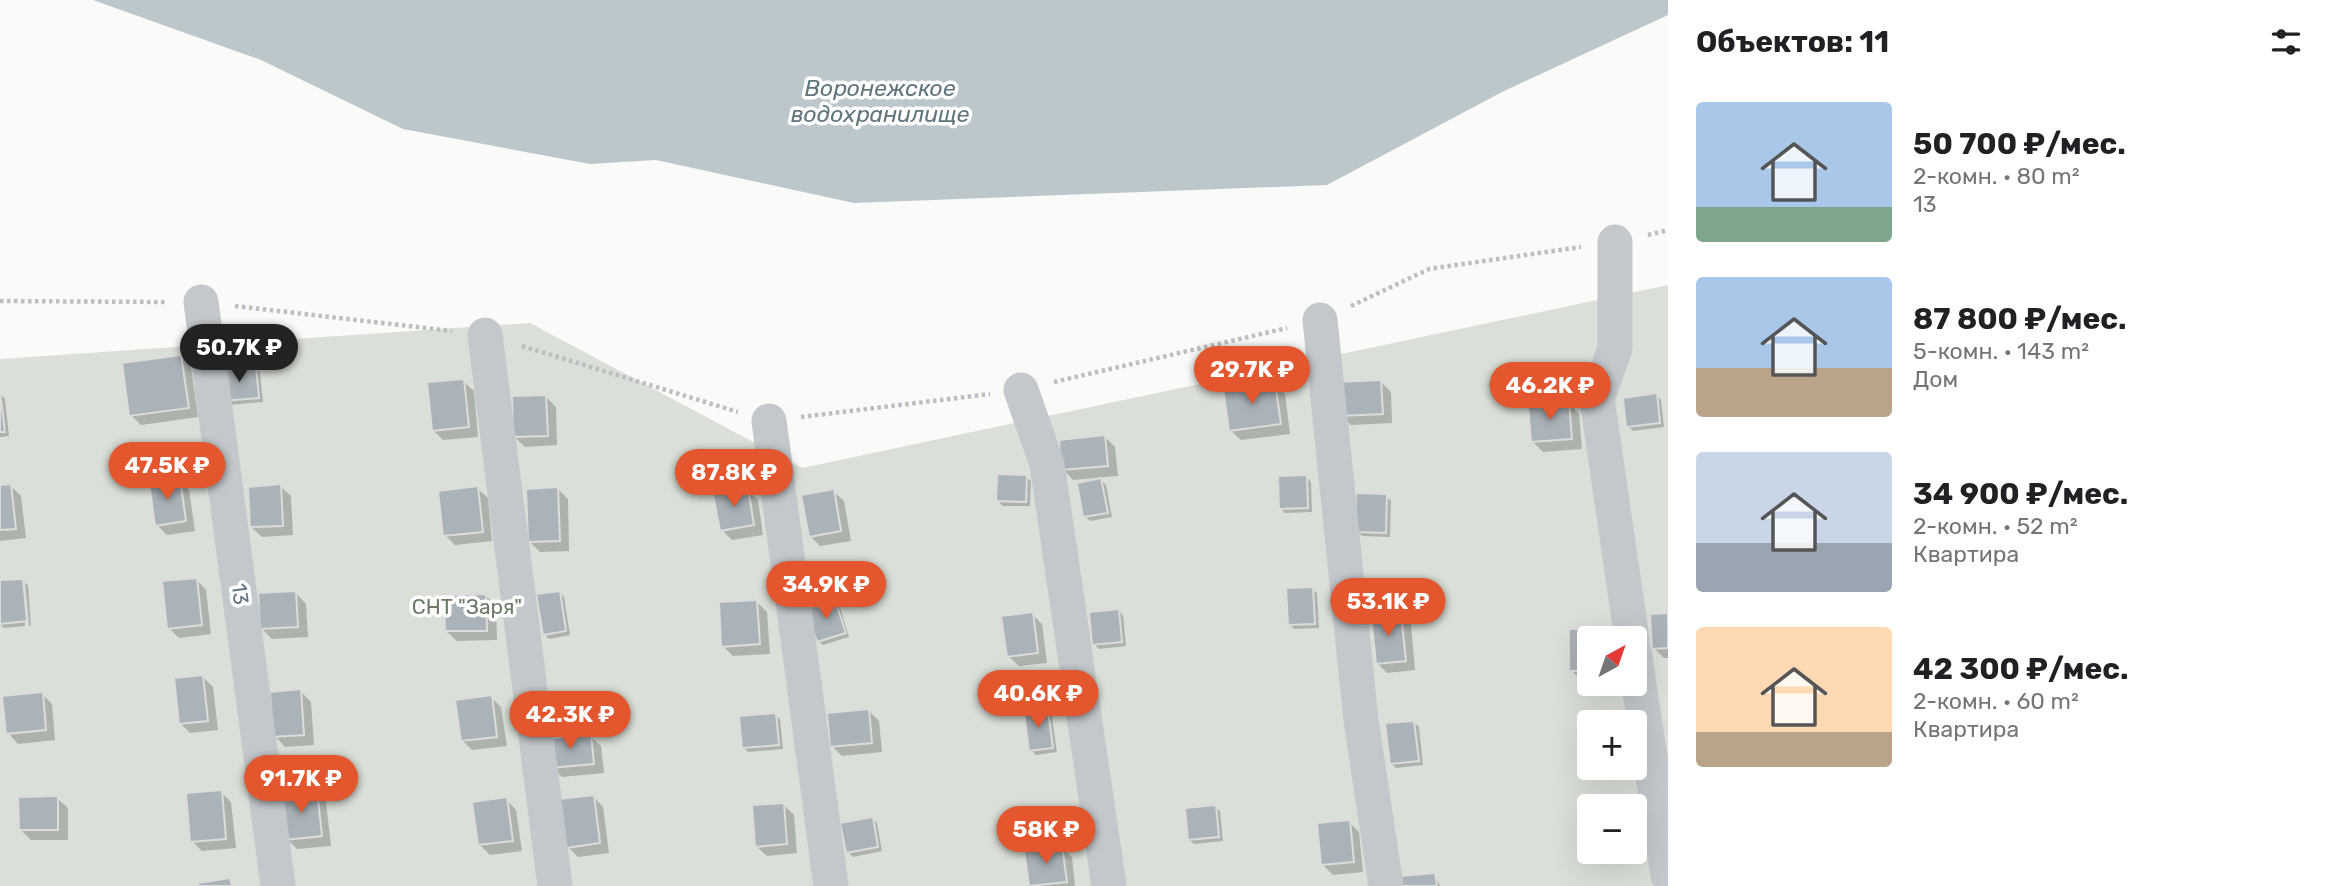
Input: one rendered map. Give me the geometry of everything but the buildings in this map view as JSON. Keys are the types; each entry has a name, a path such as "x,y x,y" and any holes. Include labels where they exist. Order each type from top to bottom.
{"street":[{"path":"1615,242 1615,348 1597,399 1630,626"},
{"name":"13","path":"201,302 278,886"},
{"path":"1320,320 1361,720 1386,886"},
{"path":"485,334 555,886"},
{"path":"1021,390 1047,464 1109,886"},
{"path":"769,421 831,886"},
{"path":"1641,696 1668,876"}],"path":[{"path":"0,300 201,302 485,334 769,421 1021,390 1320,320 1429,269 1615,242 1668,230"}],"green space":[{"name":"СНТ \"Заря\"","path":"1668,285 1668,886 0,886 0,359 530,323 802,468"}],"water":[{"name":"Воронежское водохранилище","path":"93,0 1668,0 1668,15 1502,92 1327,185 854,203 656,160 590,164 403,129 261,60"}]}
